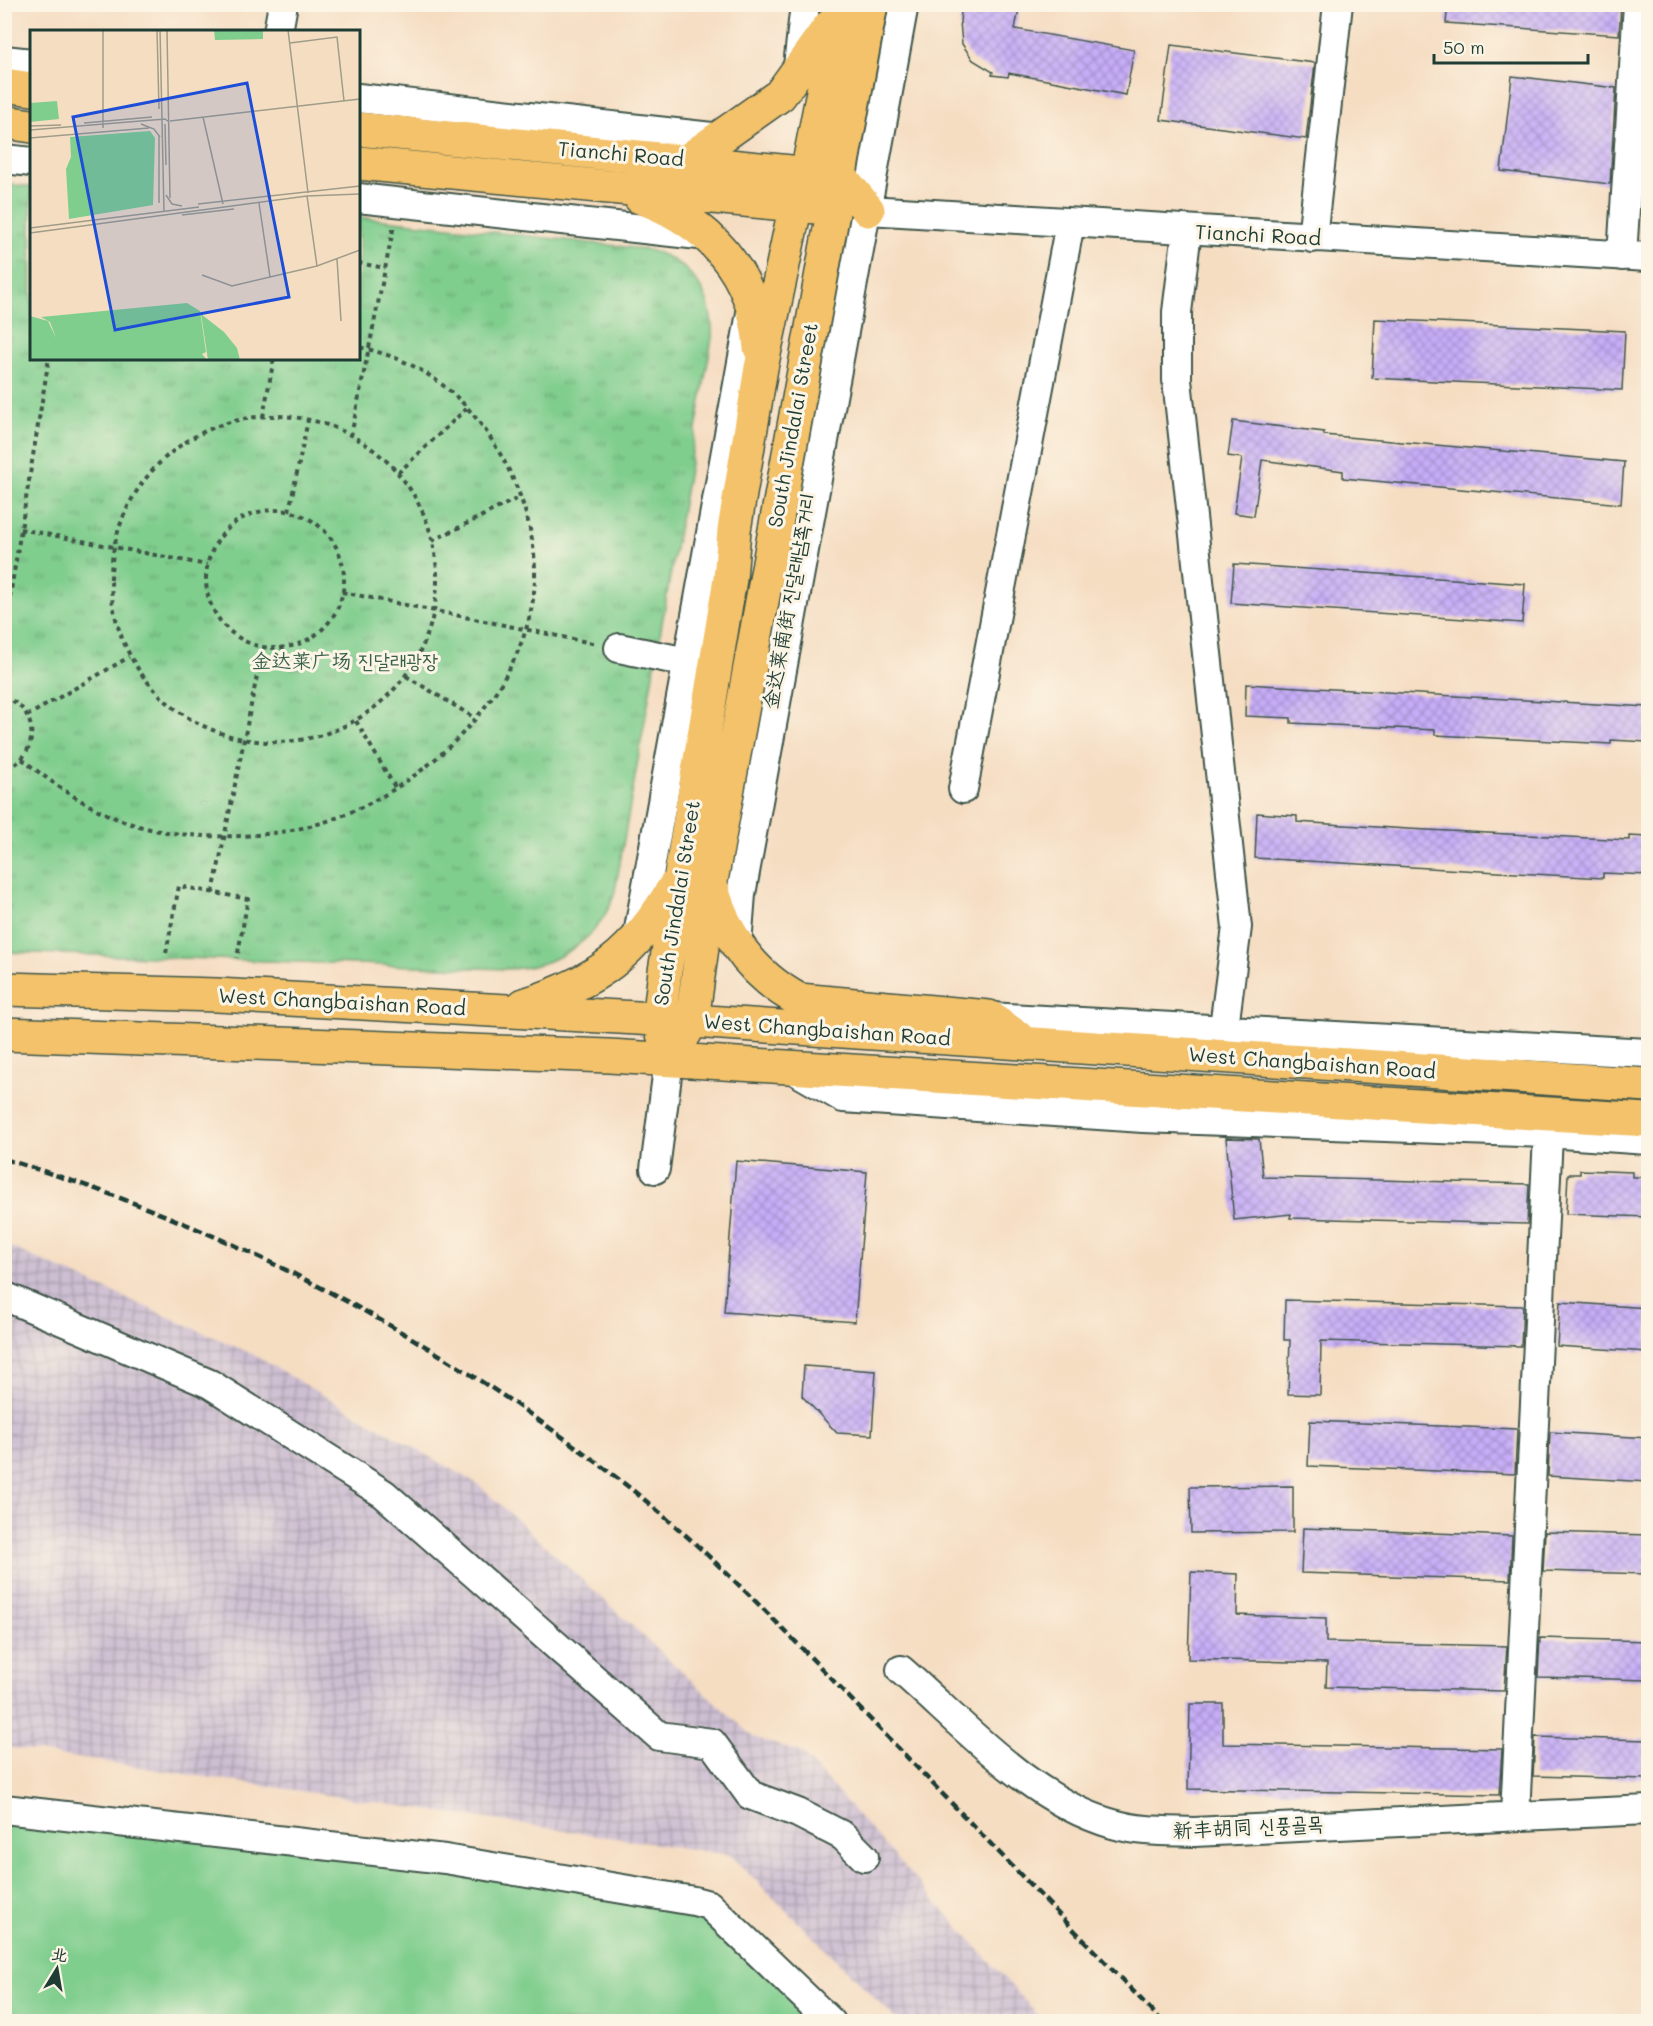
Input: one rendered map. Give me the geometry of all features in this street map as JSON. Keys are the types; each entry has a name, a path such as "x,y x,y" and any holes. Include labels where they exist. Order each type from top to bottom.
{"main road":[{"name":"South Jindalai Street","path":"669,1060 659,1020 695,879 841,177 871,4"},
{"path":"688,160 780,95 797,75 839,9"},
{"name":"South Jindalai Street","path":"669,1060 692,1021 695,879 734,530 761,368 802,189 839,9"},
{"path":"4,85 30,89"},
{"path":"4,122 30,126"},
{"name":"Tianchi Road","path":"360,129 688,160 802,189 833,209 868,210"},
{"name":"Tianchi Road","path":"360,163 609,185 802,189 841,177"},
{"path":"841,177 868,210"},
{"path":"609,185 660,204 708,236 727,255 744,285 756,317 761,368"},
{"path":"506,1053 508,1010 560,994 586,981 614,962 637,940 658,914 695,879 716,901 737,945 755,969 775,987 799,1000 989,1017 1028,1044"},
{"name":"West Changbaishan Road","path":"4,989 217,995 508,1010 1028,1044 1222,1043 1648,1085"},
{"name":"West Changbaishan Road","path":"4,1034 669,1060 1548,1124 1648,1120"}],"street":[{"path":"278,30 283,4"},
{"path":"797,75 805,4"},
{"name":"South Jindalai Street","path":"737,945 741,894 904,4"},
{"path":"1312,238 1338,4"},
{"path":"1635,256 1638,4"},
{"path":"4,60 30,63"},
{"name":"Tianchi Road","path":"360,98 721,138"},
{"path":"4,159 30,162"},
{"path":"360,198 708,236"},
{"name":"Tianchi Road","path":"868,210 1187,231 1635,256"},
{"path":"963,789 1070,223"},
{"path":"1187,231 1177,312 1177,380 1237,927 1222,1043"},
{"name":"South Jindalai Street","path":"637,940 752,308"},
{"path":"619,648 687,662"},
{"name":"West Changbaishan Road","path":"989,1017 1222,1043 1648,1053"},
{"path":"655,1168 669,1060"},
{"path":"1515,1815 1548,1124"},
{"name":"West Changbaishan Road","path":"1548,1124 1648,1140"},
{"path":"4,1296 210,1384 384,1494 659,1736 712,1743 750,1795 798,1813 843,1836 864,1857"},
{"name":"新丰胡同 신풍골목","path":"901,1670 1048,1797 1113,1824 1149,1831 1194,1832 1648,1810"},
{"path":"4,1809 445,1859 694,1901 709,1905 805,2010 831,2022"}],"path":[{"path":"351,436 395,218"},
{"path":"360,263 385,268"},
{"path":"22,759 69,794 122,820 159,831 224,837 286,831 322,823 396,789 448,748 474,718 506,674 525,629 535,578 531,534 520,497 490,436 453,393 406,361 360,347"},
{"path":"4,633 49,360"},
{"path":"263,417 274,360"},
{"path":"398,473 467,407"},
{"path":"263,417 308,420 351,436 383,458 398,473 424,514 432,541 437,562 434,610 428,636 406,676 388,696 356,721 315,737 294,741 244,739 214,731 176,709 159,694 129,657 115,617 112,595 111,573 115,547 131,501 162,461 205,432 229,423 263,417"},
{"path":"290,512 308,420"},
{"path":"432,541 520,497"},
{"path":"256,512 290,512 319,526 334,543 342,563 342,592 333,616 318,633 289,646 263,646 238,637 216,615 208,596 207,565 220,536 236,522 256,512"},
{"path":"20,530 207,565"},
{"path":"4,590 11,591"},
{"path":"342,592 619,648"},
{"path":"213,892 263,646"},
{"path":"27,716 129,657"},
{"path":"406,676 474,718"},
{"path":"4,697 19,705 27,716 32,740 22,759 4,770"},
{"path":"356,721 396,789"},
{"path":"166,953 179,886 248,899 237,958"}],"shaded area":[{"path":"4,1244 252,1354 479,1485 753,1737 802,1753 1043,2021 898,2021 730,1855 5,1747"}],"green space":[{"name":"金达莱广场 진달래광장","path":"5,184 30,187 30,360 360,360 360,217 644,249 673,260 685,269 703,292 708,306 712,338 615,891 599,924 587,937 558,957 541,964 505,969 5,952"},
{"path":"5,1813 704,1901 812,1999 810,2022 5,2022"}],"building":[{"path":"962,4 1020,4 1015,29 1134,50 1126,95 1009,73 1008,77 992,75 993,72 973,60 962,44 960,21"},
{"path":"1448,4 1621,4 1619,35 1446,23"},
{"path":"1171,45 1315,63 1306,139 1161,120"},
{"path":"1512,76 1616,88 1610,184 1501,171"},
{"path":"1645,156 1648,156 1648,188 1643,188"},
{"path":"1375,319 1625,331 1622,390 1372,378"},
{"path":"1233,421 1324,432 1324,435 1624,462 1621,504 1343,478 1343,471 1262,460 1254,516 1234,513 1242,458 1228,456"},
{"path":"1234,564 1525,584 1522,623 1231,603"},
{"path":"1246,684 1648,707 1648,742 1611,740 1611,744 1435,735 1435,730 1291,723 1291,718 1245,716"},
{"path":"1257,813 1297,816 1297,822 1408,829 1629,840 1629,836 1648,837 1648,875 1603,873 1603,878 1255,858"},
{"path":"1226,1138 1259,1139 1263,1177 1529,1184 1527,1224 1290,1218 1291,1214 1234,1220"},
{"path":"736,1161 867,1172 855,1322 724,1312"},
{"path":"1580,1170 1632,1172 1632,1177 1648,1177 1648,1217 1566,1214 1568,1174 1580,1174"},
{"path":"1285,1300 1523,1306 1521,1346 1321,1341 1320,1395 1288,1394 1290,1340 1284,1340"},
{"path":"1560,1302 1648,1308 1648,1352 1557,1346"},
{"path":"804,1366 876,1371 872,1435 837,1433 802,1396"},
{"path":"1310,1421 1517,1429 1515,1474 1308,1466"},
{"path":"1550,1432 1648,1438 1648,1482 1548,1476"},
{"path":"1293,1486 1293,1532 1191,1533 1190,1487"},
{"path":"1303,1528 1512,1536 1510,1580 1301,1573"},
{"path":"1545,1532 1648,1535 1648,1574 1543,1571"},
{"path":"1191,1572 1238,1574 1237,1615 1326,1618 1326,1642 1507,1646 1504,1691 1326,1687 1327,1663 1188,1659"},
{"path":"1540,1638 1648,1641 1648,1680 1538,1677"},
{"path":"1190,1704 1223,1704 1223,1744 1502,1749 1499,1795 1188,1789"},
{"path":"1535,1737 1648,1740 1648,1779 1533,1776"}],"railway":[{"path":"4,1159 88,1186 169,1217 249,1252 328,1291 478,1379 621,1481 719,1565 811,1657 1163,2022"}]}
